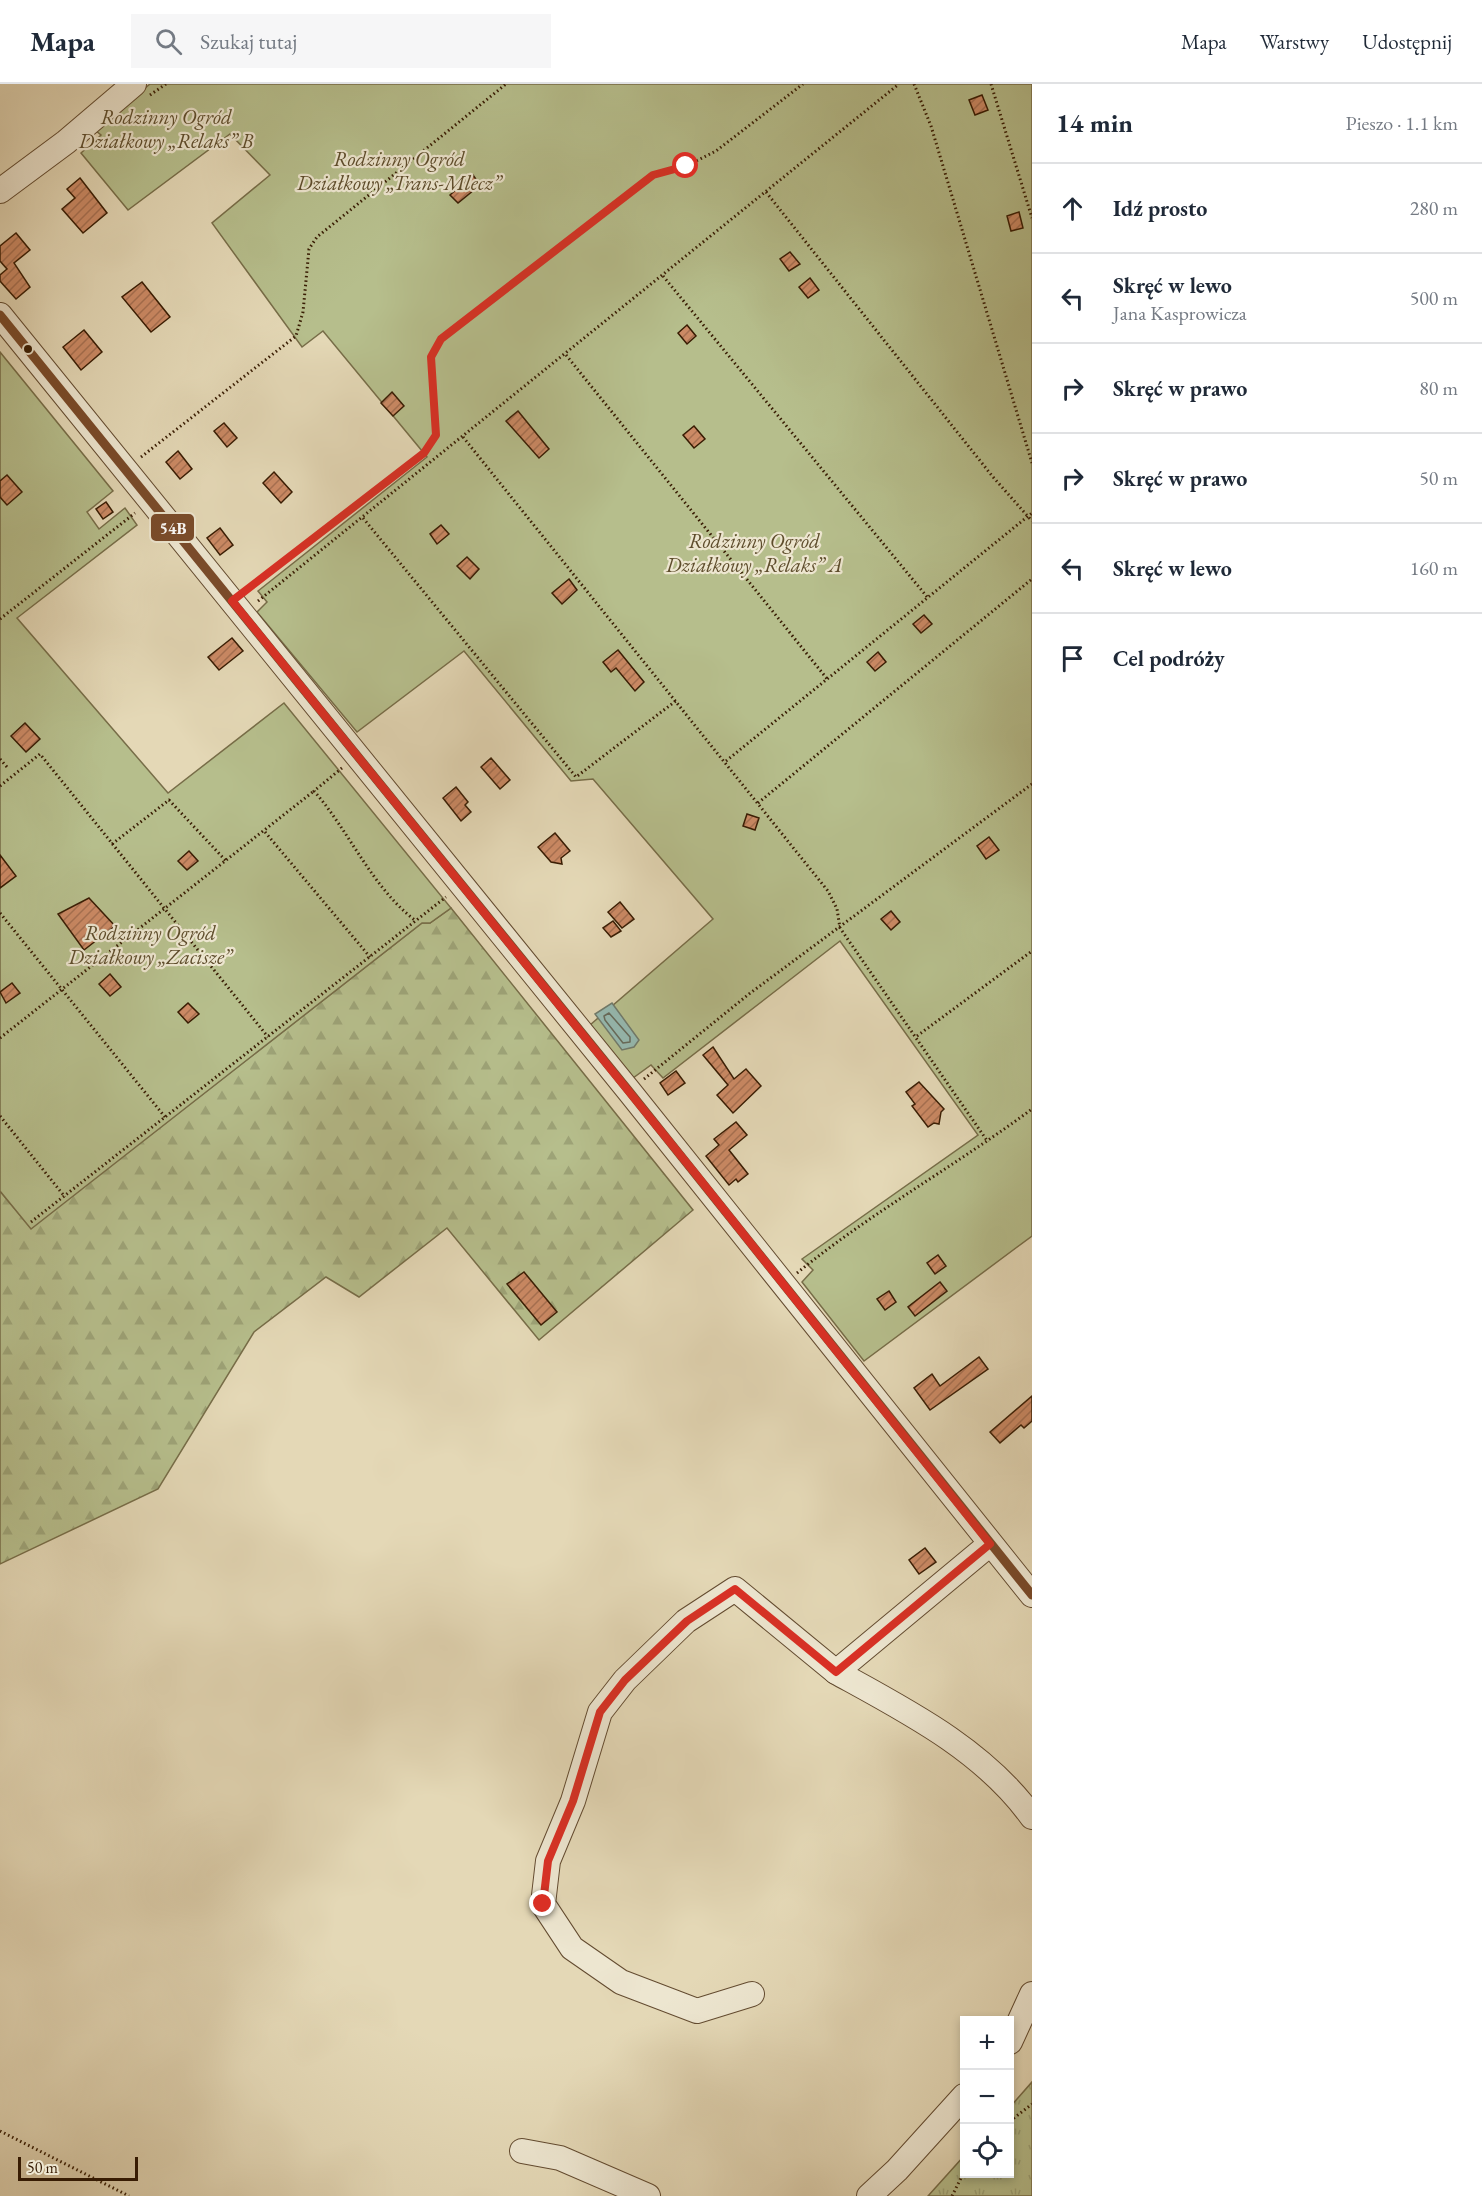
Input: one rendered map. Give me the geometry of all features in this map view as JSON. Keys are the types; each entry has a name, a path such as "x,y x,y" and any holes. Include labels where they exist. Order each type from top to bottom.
{"street":[{"path":"0,191 66,142 134,84"},
{"path":"0,315 694,1172 1032,1595"},
{"path":"836,1672 990,1544"},
{"path":"752,1994 697,2011 621,1982 572,1948 543,1904 548,1861 573,1801 600,1712 625,1680 687,1621 735,1589 836,1672 921,1719 974,1757 1019,1799 1032,1817"},
{"path":"1014,2033 1032,1994"},
{"path":"869,2196 897,2170 960,2101"},
{"path":"522,2151 560,2158 648,2196"}],"path":[{"path":"125,470 296,336 303,312 309,249 317,237 506,84"},
{"path":"232,601 424,453 436,435 431,357 441,339 653,175 686,166 716,151 803,84"},
{"path":"262,597 566,355 899,84"},
{"path":"915,84 931,126 1032,463"},
{"path":"991,84 1032,219"},
{"path":"766,192 1032,521"},
{"path":"663,276 928,598"},
{"path":"566,355 828,680"},
{"path":"463,437 677,700 828,891 837,909 840,928 917,1036 988,1142"},
{"path":"726,761 1032,513"},
{"path":"0,619 132,516"},
{"path":"363,518 576,777 677,700"},
{"path":"758,803 1032,579"},
{"path":"0,786 40,754 268,1037"},
{"path":"0,759 8,767"},
{"path":"0,1038 265,832 339,770"},
{"path":"656,1070 749,994 1032,784"},
{"path":"314,791 329,808 397,906 416,921"},
{"path":"112,844 169,800 227,862"},
{"path":"265,832 370,957"},
{"path":"31,1222 443,899"},
{"path":"0,914 165,1117"},
{"path":"917,1036 1032,951"},
{"path":"807,1265 941,1169 988,1142 1032,1109"},
{"path":"0,1116 65,1197"},
{"path":"1014,2118 1032,2104"},
{"path":"0,2131 129,2196"},
{"path":"952,2196 961,2178"}],"green space":[{"name":"Rodzinny Ogród Działkowy „Relaks” A","path":"150,84 1032,84 1032,1236 864,1361 802,1282 813,1270 802,1259 978,1135 840,941 663,1078 651,1065 633,1078 590,1025 713,919 593,779 571,781 464,651 357,732 257,612 267,602 258,591 427,457 323,331 302,347 212,223 270,175 230,134 128,210 81,153 101,135 95,130"},
{"name":"Rodzinny Ogród Działkowy „Zacisze”","path":"0,352 113,491 87,512 99,529 125,508 137,525 17,618 168,793 284,703 451,908 430,923 422,923 31,1229 0,1191"},
{"path":"451,908 693,1210 539,1340 447,1228 359,1297 326,1277 254,1332 158,1489 0,1564 0,1191 31,1228 422,923 430,923"},
{"path":"1032,2082 1032,2196 928,2196 960,2160 960,2178 1014,2178 1014,2102"}],"water":[{"path":"612,1003 639,1040 634,1047 622,1050 595,1014"}],"building":[{"path":"982,95 988,110 975,115 969,100"},
{"path":"473,175 480,185 458,203 450,195"},
{"path":"80,178 107,213 83,233 62,209 75,198 67,189"},
{"path":"1019,212 1023,228 1011,231 1007,216"},
{"path":"16,233 30,250 14,263 30,287 16,299 0,281 0,275 7,269 0,261 0,246"},
{"path":"790,252 800,264 789,271 780,259"},
{"path":"810,278 819,290 808,298 799,287"},
{"path":"142,282 170,317 151,332 122,297"},
{"path":"687,325 696,336 687,344 678,333"},
{"path":"84,330 102,352 81,370 63,347"},
{"path":"392,392 404,406 393,416 381,403"},
{"path":"518,411 549,449 539,458 506,421"},
{"path":"224,423 237,438 227,447 214,431"},
{"path":"694,426 705,439 694,448 683,435"},
{"path":"178,451 192,469 180,479 166,462"},
{"path":"274,472 292,492 281,503 263,483"},
{"path":"7,475 22,492 7,505 0,497 0,481"},
{"path":"106,502 113,512 103,519 96,509"},
{"path":"441,525 449,534 437,544 430,534"},
{"path":"220,528 233,545 220,555 207,538"},
{"path":"467,557 479,569 470,579 457,566"},
{"path":"569,579 577,590 562,604 552,593"},
{"path":"924,615 932,624 921,633 913,624"},
{"path":"232,638 243,651 219,670 208,657"},
{"path":"618,650 644,682 635,691 616,668 611,672 603,662"},
{"path":"878,652 886,662 875,671 867,662"},
{"path":"25,723 40,739 26,752 11,736"},
{"path":"491,758 510,780 500,789 481,767"},
{"path":"456,787 468,802 465,805 471,812 461,821 443,798"},
{"path":"747,814 759,818 755,830 743,826"},
{"path":"555,833 570,851 561,858 562,864 551,862 538,847"},
{"path":"989,837 999,850 986,859 977,846"},
{"path":"189,851 198,861 187,870 178,861"},
{"path":"0,855 16,876 0,888"},
{"path":"89,898 115,926 84,950 58,914"},
{"path":"620,902 634,919 622,928 608,912"},
{"path":"891,911 900,922 891,930 881,919"},
{"path":"613,921 621,931 611,937 603,928"},
{"path":"110,974 121,987 110,996 99,984"},
{"path":"12,983 20,993 6,1003 0,992"},
{"path":"188,1003 199,1014 188,1023 178,1012"},
{"path":"713,1047 734,1079 746,1069 761,1086 733,1113 717,1095 728,1085 703,1055"},
{"path":"676,1071 685,1083 668,1095 660,1083"},
{"path":"919,1082 944,1109 941,1112 939,1124 934,1123 928,1127 912,1106 915,1104 906,1092"},
{"path":"736,1122 747,1135 729,1150 748,1174 738,1182 736,1179 729,1185 706,1156 719,1145 714,1139"},
{"path":"938,1255 946,1266 935,1274 927,1263"},
{"path":"524,1272 557,1312 541,1325 507,1284"},
{"path":"940,1282 947,1291 915,1316 908,1307"},
{"path":"889,1291 896,1302 885,1310 877,1299"},
{"path":"979,1357 988,1369 930,1410 914,1388 932,1374 940,1386"},
{"path":"1032,1396 1032,1421 1024,1428 1021,1425 1000,1443 990,1432"},
{"path":"925,1548 936,1562 919,1574 909,1560"}],"transit line":[{"name":"54B","path":"0,315 629,1091 1032,1595"}],"route":[{"path":"543,1904 548,1861 573,1801 600,1712 625,1680 687,1621 735,1589 836,1672 990,1544 694,1172 232,601 424,453 436,435 431,357 441,339 653,175 686,166"}],"park label":[{"name":"Rodzinny Ogród Działkowy „Relaks” B","path":"166,128"},
{"name":"Rodzinny Ogród Działkowy „Trans-Mlecz”","path":"399,170"}]}
